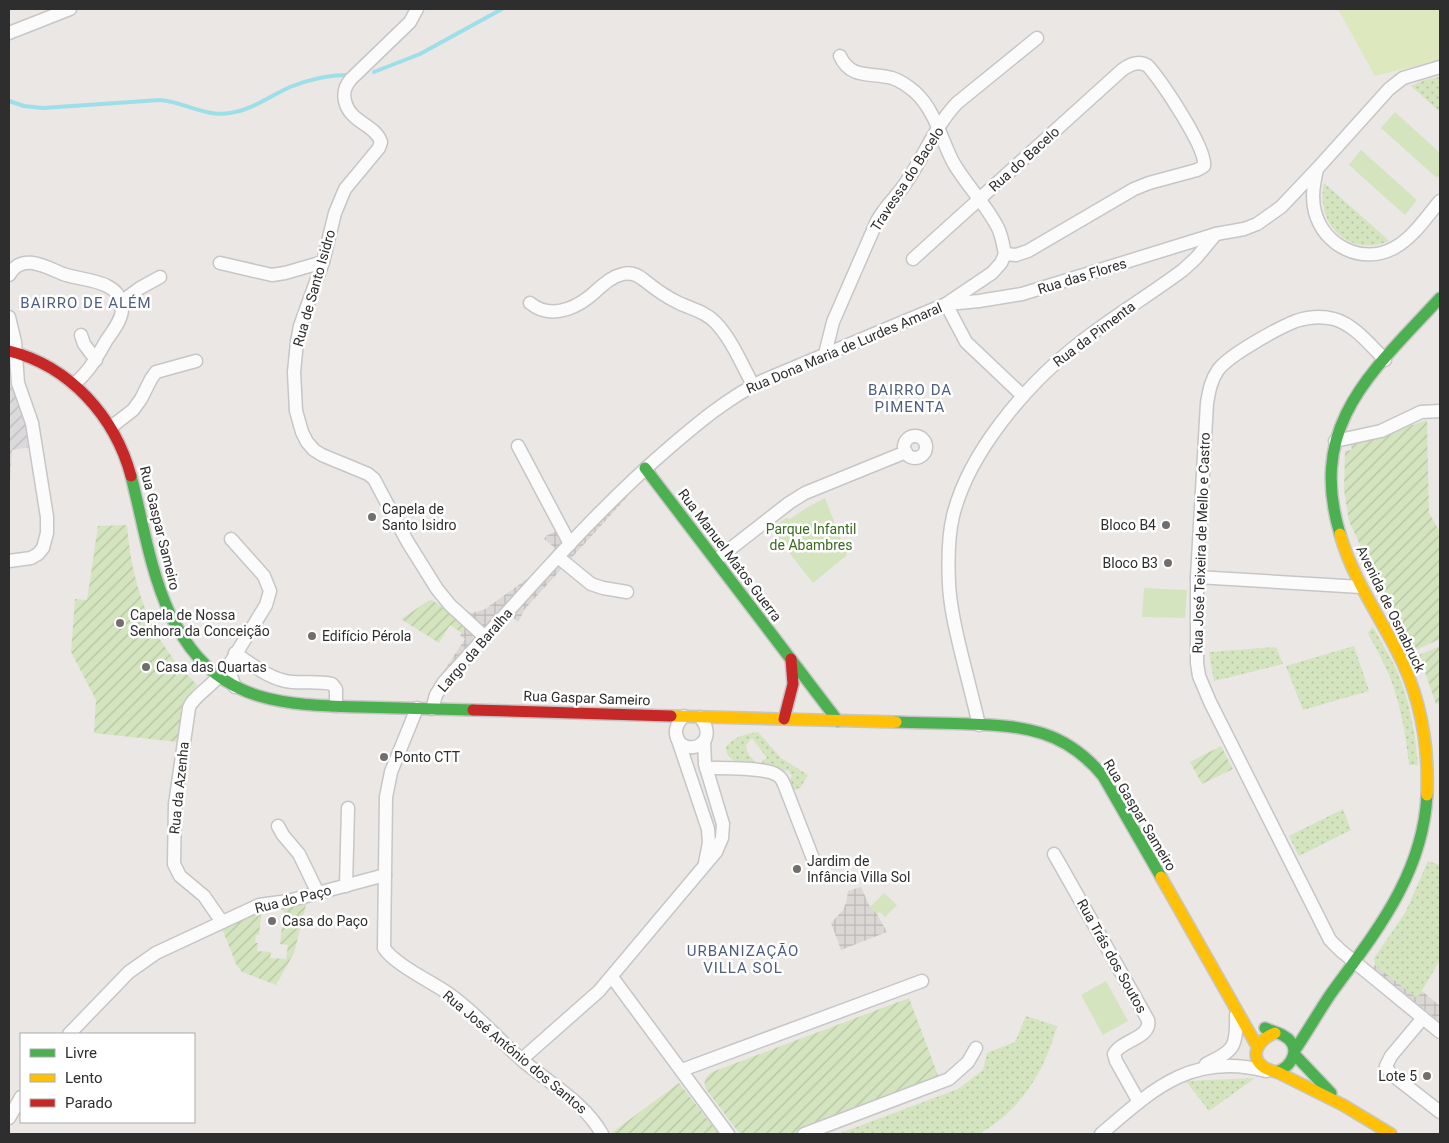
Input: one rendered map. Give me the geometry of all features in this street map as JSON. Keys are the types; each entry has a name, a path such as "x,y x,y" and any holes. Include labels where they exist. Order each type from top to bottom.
{"main road":[{"name":"Avenida de Osnabruck","path":"1325,1004 1390,913 1408,876 1424,818 1428,773 1424,732 1412,688 1401,660 1361,586 1340,536 1332,503 1330,472 1334,441 1355,396 1440,298"},
{"name":"Rua Gaspar Sameiro","path":"12,352 40,362 74,384 98,408 111,427 122,448 130,470 152,567 166,609 181,637 206,666 218,677 235,686 253,694 278,701 336,706 1016,726 1045,733 1081,754 1098,770 1227,993"},
{"name":"Rua Manuel Matos Guerra","path":"645,468 838,721"},
{"path":"784,719 793,680 791,659"},
{"path":"1227,993 1256,1048 1258,1062 1261,1067 1343,1105 1391,1134"},
{"path":"1227,993 1258,1023 1288,1038 1295,1052 1315,1078 1343,1105"},
{"path":"1256,1048 1263,1038 1293,1027 1325,1004"},
{"path":"1274,1072 1282,1071 1291,1065 1295,1052 1325,1004"}],"street":[{"path":"9,33 70,9"},
{"name":"Rua de Santo Isidro","path":"418,9 410,22 345,87 344,98 348,110 355,118 379,136 381,142 379,148 352,179 342,195 335,213 323,262 300,326 295,357 294,400 298,422 307,442 322,455 368,474 374,480 407,541 437,590 484,637"},
{"name":"Travessa do Bacelo","path":"825,354 833,322 877,221 905,184 939,128 957,103 1037,38"},
{"path":"840,56 849,70 860,74 891,78 909,87 923,101 939,128 953,161 999,229 1005,254"},
{"name":"Rua do Bacelo","path":"913,259 1122,70 1127,66 1143,63 1152,71 1190,128 1204,160 1202,168 1134,189 1034,248 1021,254 1005,254"},
{"path":"1216,234 1244,229 1261,222 1280,207 1318,169 1389,88 1403,78 1440,67"},
{"path":"1318,169 1313,197 1317,217 1324,232 1330,239 1341,247 1356,253 1375,254 1398,246 1440,201"},
{"name":"Rua das Flores","path":"946,304 1022,294 1216,234"},
{"name":"Rua da Pimenta","path":"979,725 954,620 949,584 953,517 972,467 1023,396 1044,374 1073,348 1190,264 1216,234"},
{"name":"Rua Dona Maria de Lurdes Amaral","path":"524,594 599,512 645,468 706,417 753,385 946,304 992,273 1001,263 1005,254"},
{"path":"220,263 272,275 323,262"},
{"path":"9,275 20,264 36,263 63,274 105,285 114,290 121,302 122,310 119,319 96,360 74,384"},
{"path":"530,303 544,311 563,310 582,302 617,275 628,273 638,276 669,298 702,312 712,319 726,336 753,385"},
{"path":"121,302 140,288 160,277"},
{"path":"946,304 968,344 1023,396"},
{"path":"9,317 14,337 12,352 18,383 32,423 47,533 43,548 38,554 31,558 9,562"},
{"name":"Rua José Teixeira de Mello e Castro","path":"1385,360 1356,331 1346,324 1328,318 1308,318 1294,322 1275,332 1232,358 1217,372 1209,390 1207,403 1197,577 1197,656 1199,676 1204,690 1328,937 1336,947 1440,1032"},
{"path":"81,335 84,344 96,360"},
{"path":"111,427 133,410 156,372 196,361"},
{"path":"1334,441 1380,431 1421,412 1440,410"},
{"path":"518,446 570,544"},
{"path":"716,560 805,493 906,452"},
{"path":"231,539 264,576 270,591 266,605 233,656 230,670 235,686"},
{"path":"558,557 591,584 627,592"},
{"path":"1197,577 1361,586"},
{"name":"Largo da Baralha","path":"432,709 436,695 442,685 524,594"},
{"path":"206,666 218,666 233,656"},
{"path":"233,656 279,679 290,682 332,684 336,689 336,706"},
{"name":"Rua da Azenha","path":"218,677 189,708 174,804 173,852 174,864 178,873 204,896 222,922"},
{"path":"385,875 385,801 387,788 393,766 417,708"},
{"path":"669,716 674,724 708,828 709,843 703,869"},
{"path":"684,716 679,721 676,734 679,741 687,747 696,747 706,737 710,723 717,717"},
{"path":"522,1060 612,977 716,852 722,838 723,824 706,768 706,726 700,717"},
{"path":"706,768 762,771 780,777 817,869"},
{"path":"702,810 711,813 718,806"},
{"path":"346,886 348,808"},
{"path":"278,826 299,854 318,893"},
{"name":"Rua Trás dos Soutos","path":"1054,854 1148,1020 1146,1030 1119,1047 1114,1054 1139,1102"},
{"name":"Rua do Paço","path":"70,1033 114,986 142,961 156,953 262,904 288,901 385,875"},
{"name":"Rua José António dos Santos","path":"385,875 384,943 386,950 392,957 462,1004 522,1060 581,1107 596,1123 602,1134"},
{"path":"612,977 728,1134"},
{"path":"682,1070 922,981"},
{"path":"1100,1134 1139,1102 1176,1077 1194,1070 1232,1049 1237,1034 1236,1012"},
{"path":"1423,1018 1386,1066 1390,1073 1440,1112"},
{"path":"804,1134 949,1079 968,1062 976,1048"},
{"path":"1229,1065 1241,1060 1256,1048"},
{"path":"1194,1070 1229,1065 1274,1072"},
{"path":"9,1118 20,1099"}],"shaded area":[{"path":"9,375 23,406 31,447 12,450 9,500"},
{"path":"623,492 628,496 525,609 518,622 510,614"},
{"path":"558,530 563,543 489,628 484,628 459,609 472,613 485,609 534,574 555,548 544,539"},
{"path":"465,627 475,636 476,640 430,696 428,695 465,639 460,636"},
{"path":"861,887 870,907 877,914 887,932 841,950 831,923 843,910 848,891"},
{"path":"1375,965 1417,998 1422,991 1440,1006 1440,1022 1373,968"}],"green space":[{"path":"1338,9 1440,9 1440,60 1375,76"},
{"path":"1440,77 1440,112 1411,86 1424,80"},
{"path":"1395,112 1440,153 1440,175 1437,178 1381,128"},
{"path":"1361,150 1417,200 1405,215 1349,165"},
{"path":"1324,183 1389,241 1374,245 1361,245 1348,241 1338,234 1330,224 1325,212 1323,198"},
{"path":"1427,420 1429,513 1440,532 1440,639 1416,650 1349,521 1344,490 1345,451 1352,450 1350,442 1384,435"},
{"name":"Parque Infantil de Abambres","path":"825,498 847,555 813,583 773,532 777,529 776,525 786,518 790,519"},
{"path":"127,525 131,559 139,592 152,624 172,657 197,685 182,705 178,742 94,733 96,700 71,652 75,599 87,600 98,526"},
{"path":"1144,588 1187,590 1185,618 1142,617"},
{"path":"432,600 467,625 462,633 450,625 439,643 401,619"},
{"path":"1373,627 1397,671 1409,705 1418,765 1409,765 1403,722 1395,690 1368,633"},
{"path":"1354,646 1369,691 1303,710 1286,666"},
{"path":"1440,646 1440,703 1436,704 1419,655"},
{"path":"1276,647 1283,664 1214,681 1209,652"},
{"path":"758,732 781,758 808,775 800,788 793,790 789,782 792,776 789,771 763,767 762,761 767,758 752,738 746,745 746,749 758,766 737,762 729,757 726,747 732,741 740,736"},
{"path":"1221,746 1233,769 1202,784 1190,762"},
{"path":"1343,809 1351,830 1299,856 1289,836"},
{"path":"1428,861 1440,865 1440,960 1417,999 1375,965 1374,958 1405,913"},
{"path":"884,893 897,905 885,917 880,912 877,914 870,907"},
{"path":"307,901 294,953 276,985 242,972 236,964 221,926 262,908 259,935 256,935 255,943 258,943 257,951 271,952 270,958 286,959 288,945 280,944 284,906"},
{"path":"1106,981 1128,1021 1103,1035 1081,995"},
{"path":"909,998 939,1078 792,1134 740,1134 706,1089 705,1079 712,1072"},
{"path":"1026,1016 1057,1026 1052,1043 1038,1074 1019,1101 994,1124 979,1134 838,1134 958,1089 983,1070 987,1053 1015,1042"},
{"path":"1255,1078 1209,1111 1186,1081"},
{"path":"679,1083 719,1134 610,1134"}],"waterway":[{"path":"374,72 420,54 502,9"},
{"path":"9,101 24,106 43,108 160,100 221,114 253,106 304,82 346,75"}],"traffic: fast":[{"path":"1340,534 1332,495 1332,461 1339,430 1352,402 1370,376 1440,298"},
{"path":"645,468 838,721"},
{"path":"131,476 152,564 171,617 200,659 218,676 238,688 283,702 308,705 473,710"},
{"path":"896,722 1008,726 1026,729 1059,740 1089,761 1103,776 1161,877"},
{"path":"1295,1050 1394,902 1416,851 1424,824 1427,795"},
{"path":"1265,1028 1284,1036 1293,1045 1294,1050 1291,1061 1277,1072"},
{"path":"1295,1055 1331,1093"}],"traffic: slow":[{"path":"1340,534 1358,580 1397,651 1412,685 1424,739 1427,795"},
{"path":"671,716 896,722"},
{"path":"1161,877 1257,1046"},
{"path":"1275,1033 1267,1037 1257,1048 1257,1060 1261,1065 1343,1105 1391,1134"}],"traffic: jam":[{"path":"9,351 31,358 52,369 87,397 114,434 124,454 131,476"},
{"path":"784,719 793,684 791,659"},
{"path":"473,710 671,716"}],"place":[{"name":"Capela de Santo Isidro","path":"372,517"},
{"name":"Bloco B4","path":"1166,525"},
{"name":"Bloco B3","path":"1168,563"},
{"name":"Capela de Nossa Senhora da Conceição","path":"120,623"},
{"name":"Edifício Pérola","path":"312,636"},
{"name":"Casa das Quartas","path":"146,667"},
{"name":"Ponto CTT","path":"384,757"},
{"name":"Jardim de Infância Villa Sol","path":"797,869"},
{"name":"Casa do Paço","path":"272,921"},
{"name":"Lote 5","path":"1427,1076"}],"district":[{"name":"BAIRRO DE ALÉM","path":"86,303"},
{"name":"BAIRRO DA PIMENTA","path":"910,398"},
{"name":"URBANIZAÇÃO VILLA SOL","path":"743,960"}]}
